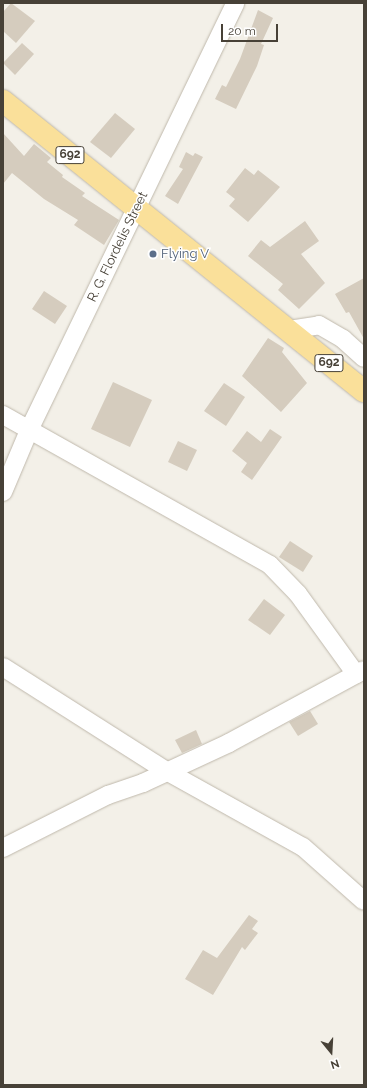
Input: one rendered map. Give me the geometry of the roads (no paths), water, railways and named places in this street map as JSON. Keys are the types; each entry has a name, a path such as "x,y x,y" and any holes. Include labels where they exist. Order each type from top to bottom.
{"main road":[{"name":"692","path":"3,100 364,391"}],"street":[{"name":"R. G. Flordelis Street","path":"3,492 30,428 137,209 235,3"},
{"path":"291,332 319,325 329,329 364,358"},
{"path":"3,415 30,428 270,565 298,594 360,672 230,744 168,772 108,795 3,848"},
{"path":"3,667 168,772 303,847 364,901"}],"place":[{"name":"Flying V","path":"153,254"}]}
